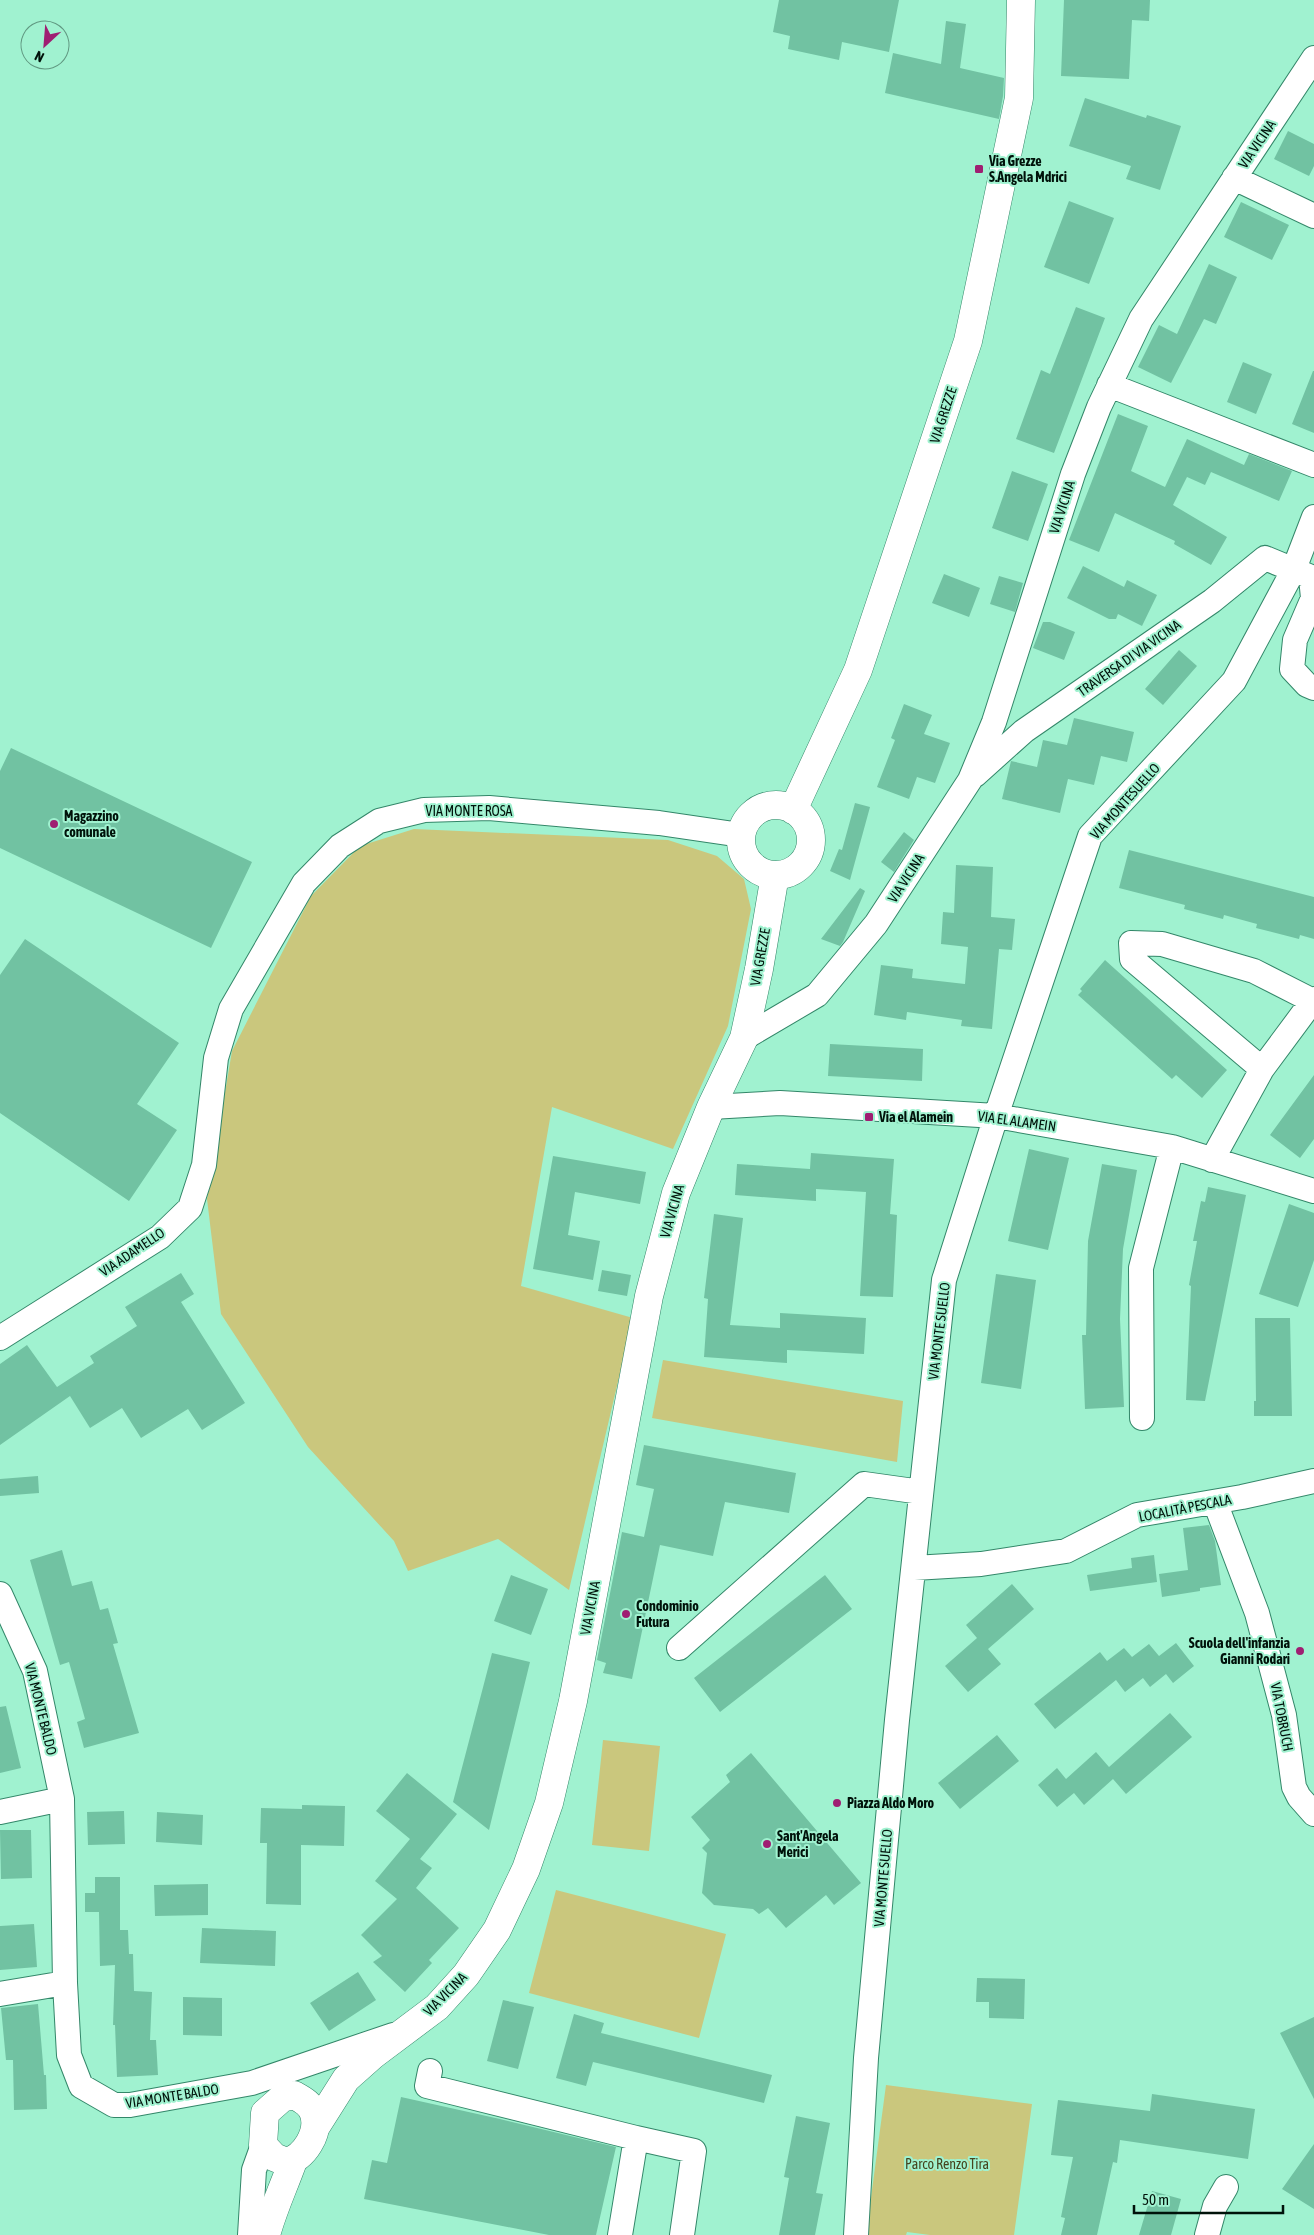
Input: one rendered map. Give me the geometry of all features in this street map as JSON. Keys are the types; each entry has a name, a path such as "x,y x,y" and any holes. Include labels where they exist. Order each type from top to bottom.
{"street":[{"name":"VIA GREZZE","path":"793,810 858,670 968,341 1018,98 1021,0"},
{"name":"VIA VICINA","path":"303,2100 346,2079 373,2055 437,2007 466,1975 497,1930 526,1868 549,1803 573,1701 649,1296 676,1193 711,1106 744,1038 817,994 876,924 970,780 994,722 1073,474 1110,385 1141,319 1314,58"},
{"path":"1234,178 1314,216"},
{"path":"1110,385 1314,465"},
{"name":"VIA MONTESUELLO","path":"996,1116 1090,836 1234,681 1294,569 1314,517"},
{"name":"TRAVERSA DI VIA VICINA","path":"970,780 1024,731 1212,601 1265,558 1294,569"},
{"path":"1294,569 1311,577 1313,598 1295,640 1292,669 1307,685 1314,688"},
{"path":"783,806 793,810 808,827 809,850 804,860 796,868 786,873 775,875 763,873 745,858 741,846 741,835 745,824 752,815 761,809 783,806"},
{"name":"VIA MONTE ROSA","path":"231,1009 304,883 340,846 379,821 424,810 489,808 659,823 741,835"},
{"name":"VIA GREZZE","path":"744,1038 759,969 775,875"},
{"path":"1212,1160 1262,1069 1313,1000 1254,972 1162,944 1131,942 1132,959 1262,1069"},
{"name":"VIA ADAMELLO","path":"0,1338 160,1237 190,1208 204,1165 216,1058 231,1009"},
{"name":"VIA EL ALAMEIN","path":"711,1106 780,1104 996,1116 1172,1147 1314,1191"},
{"name":"VIA MONTE SUELLO","path":"856,2235 866,2058 897,1720 944,1280 996,1116"},
{"path":"1142,1418 1141,1268 1172,1147"},
{"name":"LOCALITÀ PESCALA","path":"914,1568 981,1564 1066,1551 1137,1515 1214,1502 1314,1480"},
{"path":"678,1648 864,1484 921,1492"},
{"name":"VIA TOBRUCH","path":"1214,1502 1257,1613 1284,1715 1294,1787 1299,1797 1314,1814"},
{"name":"VIA MONTE BALDO","path":"0,1594 35,1671 62,1799 64,1984 69,2055 81,2086 114,2104 130,2105 252,2083 404,2031"},
{"path":"0,1812 62,1799"},
{"path":"0,1994 64,1984"},
{"path":"430,2071 427,2086 694,2151 682,2235"},
{"name":"VIA VICINA","path":"315,2128 346,2079"},
{"path":"252,2083 275,2102"},
{"path":"250,2235 254,2170 275,2153 301,2155 310,2142 315,2128 315,2115 310,2106 294,2096 282,2098 275,2102 265,2113 275,2153 274,2205 266,2235"},
{"path":"620,2235 636,2138"},
{"path":"1207,2235 1215,2206 1226,2187"}],"green space":[{"path":"414,829 668,840 717,856 744,879 751,909 728,1026 673,1149 552,1107 521,1286 633,1318 569,1590 498,1539 408,1571 394,1541 308,1447 221,1314 207,1199 232,1051 311,896 360,846"},
{"path":"663,1360 903,1401 897,1462 652,1418"},
{"path":"603,1740 660,1746 649,1851 592,1845"},
{"path":"556,1890 726,1934 699,2038 529,1993"},
{"name":"Parco Renzo Tira","path":"886,2085 1032,2104 1014,2235 930,2235 907,2232 906,2235 866,2235"}],"building":[{"path":"779,0 899,0 889,52 842,42 839,60 788,49 790,36 773,32"},
{"path":"1064,0 1150,0 1149,21 1132,20 1129,79 1061,76"},
{"path":"946,21 966,24 960,68 1004,78 999,119 885,93 893,53 941,64"},
{"path":"1085,98 1146,118 1147,115 1181,126 1160,190 1126,179 1131,166 1069,146"},
{"path":"1288,131 1314,144 1314,166 1309,176 1274,159"},
{"path":"1069,201 1114,218 1089,284 1044,267"},
{"path":"1241,202 1289,225 1272,260 1224,237"},
{"path":"1209,264 1237,277 1216,324 1204,319 1171,383 1138,367 1159,325 1177,334"},
{"path":"1076,307 1105,318 1054,453 1016,439 1041,370 1050,374"},
{"path":"1243,362 1272,374 1256,414 1227,402"},
{"path":"1314,371 1314,433 1292,424"},
{"path":"1118,414 1148,426 1131,471 1165,487 1187,439 1244,465 1249,454 1292,471 1279,501 1211,472 1205,485 1187,477 1173,505 1227,537 1211,565 1174,544 1175,541 1115,513 1099,552 1069,540"},
{"path":"1012,471 1048,484 1028,541 992,528"},
{"path":"1083,566 1124,587 1127,580 1157,595 1142,626 1118,614 1116,619 1109,619 1067,598"},
{"path":"944,574 980,588 969,617 932,603"},
{"path":"999,576 1023,583 1015,612 990,604"},
{"path":"1043,622 1050,622 1075,632 1064,660 1033,648"},
{"path":"1179,650 1197,666 1163,705 1145,689"},
{"path":"904,704 932,715 924,734 950,743 935,783 917,777 909,799 877,787 895,740 891,738"},
{"path":"1074,718 1134,732 1127,762 1101,756 1094,785 1068,779 1060,813 1002,799 1011,761 1037,767 1043,740 1067,745"},
{"path":"11,748 252,862 211,948 0,848 0,771"},
{"path":"855,803 870,807 850,880 830,871 839,849 842,850"},
{"path":"904,832 914,840 894,872 881,862"},
{"path":"1129,850 1314,897 1314,939 1300,935 1299,939 1256,928 1257,924 1224,915 1223,919 1184,909 1185,905 1119,888"},
{"path":"956,865 993,867 991,917 1015,919 1012,950 999,949 992,1029 961,1026 962,1020 907,1012 906,1020 874,1015 881,965 913,969 912,978 965,984 968,947 941,944 943,912 954,913"},
{"path":"860,888 865,891 840,946 821,939"},
{"path":"25,939 179,1043 137,1104 177,1130 129,1201 0,1113 0,975"},
{"path":"1105,960 1227,1070 1202,1098 1176,1075 1172,1079 1078,995 1082,991 1080,989"},
{"path":"830,1044 923,1049 922,1081 828,1076"},
{"path":"1314,1075 1314,1139 1300,1158 1270,1135"},
{"path":"1029,1149 1069,1158 1048,1250 1008,1241"},
{"path":"811,1153 894,1159 890,1214 897,1215 893,1297 860,1296 866,1192 816,1189 816,1201 735,1195 737,1164 810,1169"},
{"path":"553,1156 646,1172 640,1204 575,1192 568,1235 600,1241 593,1280 533,1269"},
{"path":"1102,1164 1137,1170 1123,1249 1120,1319 1124,1407 1085,1409 1082,1335 1086,1335 1088,1241"},
{"path":"1208,1187 1246,1195 1205,1401 1186,1400 1191,1286 1189,1285 1197,1241 1193,1241 1201,1201 1205,1202"},
{"path":"1289,1204 1314,1213 1314,1260 1298,1307 1259,1294"},
{"path":"714,1214 743,1218 730,1325 780,1328 780,1313 866,1318 864,1354 787,1350 787,1363 704,1357 708,1299 704,1298"},
{"path":"602,1270 631,1275 627,1296 598,1291"},
{"path":"181,1273 194,1294 181,1302 245,1403 202,1430 188,1409 141,1438 122,1408 90,1428 70,1396 0,1445 0,1364 27,1345 57,1387 94,1363 90,1356 137,1326 125,1307"},
{"path":"996,1274 1036,1280 1021,1389 981,1383"},
{"path":"1255,1318 1290,1318 1292,1416 1254,1416 1254,1401 1256,1401"},
{"path":"644,1445 796,1473 789,1513 725,1502 713,1556 660,1545 632,1679 603,1673 606,1663 597,1660 622,1532 644,1537 654,1489 636,1485"},
{"path":"38,1476 39,1493 0,1496 0,1479"},
{"path":"1209,1525 1215,1541 1221,1585 1200,1588 1200,1591 1162,1597 1159,1574 1188,1570 1183,1528"},
{"path":"62,1550 72,1586 92,1581 100,1610 108,1608 118,1643 113,1644 139,1733 84,1748 77,1722 85,1719 69,1662 60,1665 30,1560"},
{"path":"1154,1555 1157,1582 1090,1591 1087,1575 1132,1568 1131,1558"},
{"path":"511,1575 548,1589 531,1635 494,1621"},
{"path":"825,1575 852,1609 720,1712 694,1678"},
{"path":"1012,1584 1034,1609 988,1649 1001,1664 968,1692 945,1666 977,1638 966,1625"},
{"path":"1176,1643 1194,1666 1173,1683 1166,1674 1150,1687 1143,1678 1125,1692 1116,1680 1055,1729 1034,1704 1100,1652 1107,1661 1124,1648 1132,1657 1149,1644 1159,1656"},
{"path":"492,1653 530,1662 489,1830 453,1802"},
{"path":"6,1706 21,1768 0,1773 0,1707"},
{"path":"1170,1713 1192,1737 1126,1794 1113,1779 1084,1805 1074,1793 1057,1807 1038,1785 1057,1768 1066,1779 1096,1752 1109,1767"},
{"path":"997,1735 1019,1761 960,1809 938,1783"},
{"name":"Sant'Angela Merici","path":"751,1753 861,1883 834,1905 826,1895 786,1928 768,1908 759,1914 753,1909 714,1905 702,1893 707,1853 702,1848 710,1840 691,1817 730,1782 726,1775"},
{"path":"407,1773 457,1814 420,1859 432,1868 416,1888 459,1928 429,1960 432,1963 405,1992 373,1962 382,1956 361,1935 397,1899 375,1881 410,1839 376,1811"},
{"path":"302,1805 345,1806 344,1846 301,1845 301,1905 266,1904 267,1843 260,1843 261,1808 302,1809"},
{"path":"124,1811 125,1844 88,1845 87,1812"},
{"path":"157,1812 203,1815 202,1845 156,1842"},
{"path":"0,1830 31,1830 32,1878 1,1879"},
{"path":"95,1877 120,1877 120,1930 128,1930 129,1954 133,1954 134,1991 152,1992 150,2040 156,2040 158,2075 117,2077 115,2025 113,2025 115,1965 100,1966 99,1912 85,1912 85,1893 95,1893"},
{"path":"208,1884 208,1915 155,1916 154,1885"},
{"path":"34,1924 37,1967 0,1970 0,1926"},
{"path":"202,1928 276,1931 275,1966 200,1963"},
{"path":"358,1972 376,2000 329,2031 310,2003"},
{"path":"977,1978 1025,1979 1024,2019 989,2018 989,2002 976,2002"},
{"path":"183,1997 222,1998 222,2036 183,2035"},
{"path":"503,2000 534,2007 518,2069 487,2061"},
{"path":"38,2004 44,2075 46,2075 47,2109 14,2110 13,2060 6,2060 1,2008"},
{"path":"574,2014 604,2023 601,2033 772,2075 764,2103 593,2062 586,2086 556,2078"},
{"path":"1314,2017 1314,2099 1280,2033"},
{"path":"1152,2094 1255,2109 1248,2159 1120,2140 1117,2163 1113,2162 1097,2235 1061,2235 1065,2218 1061,2217 1073,2157 1051,2155 1058,2100 1150,2111"},
{"path":"401,2097 616,2147 596,2235 549,2235 364,2199 372,2160 387,2163"},
{"path":"796,2116 830,2123 816,2193 823,2194 815,2235 779,2235 789,2178 784,2177"},
{"path":"1314,2144 1314,2209 1282,2189"},
{"path":"1152,2191 1181,2199 1171,2235 1139,2235"}],"place":[{"name":"Via Grezze S.Angela Mdrici","path":"979,169"},
{"name":"Magazzino comunale","path":"54,824"},
{"name":"Via el Alamein","path":"869,1117"},
{"name":"Condominio Futura","path":"626,1614"},
{"name":"Scuola dell'infanzia Gianni Rodari","path":"1300,1651"},
{"name":"Piazza Aldo Moro","path":"837,1803"},
{"name":"Sant'Angela Merici","path":"767,1844"}]}
